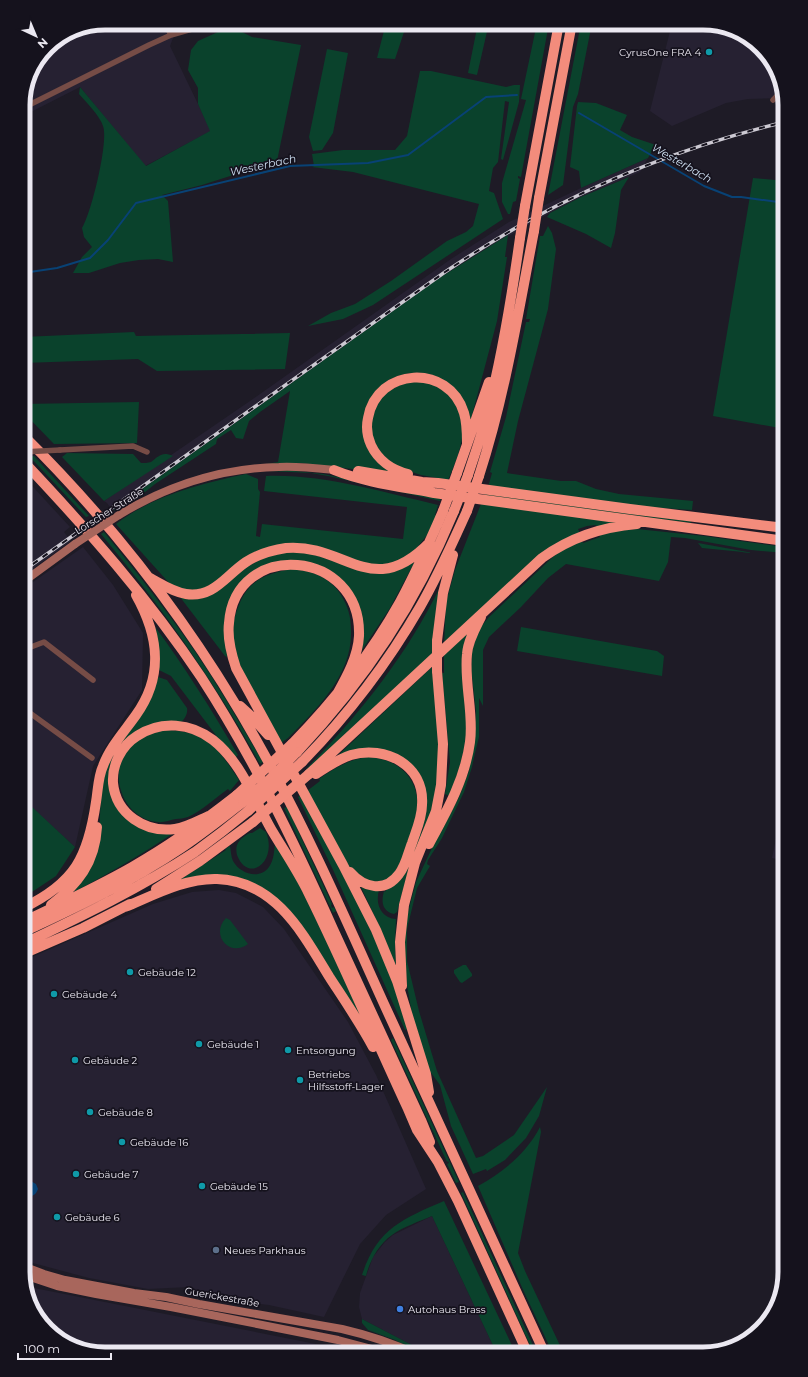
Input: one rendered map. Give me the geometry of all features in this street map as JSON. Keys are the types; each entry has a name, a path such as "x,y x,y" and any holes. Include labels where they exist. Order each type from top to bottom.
{"highway":[{"path":"30,941 108,903 195,851 347,696 390,636 426,574 468,475 488,410 501,352 525,206 558,30"},
{"path":"403,1000 400,936 404,905 416,863 436,811 441,785 444,744 437,671 439,614 449,569 466,511 479,476 496,420 505,382 571,30"},
{"path":"295,748 364,659 389,621 410,584 443,511 501,352"},
{"path":"438,483 395,469 383,461 377,454 368,439 367,431 369,414 376,398 388,386 403,379 420,377 437,381 451,391 461,404 466,421 467,443"},
{"path":"30,442 81,495 111,529 148,577 185,627 232,699 264,753 315,852 542,1347"},
{"path":"30,468 79,521 139,591 201,677 251,759 298,852 421,1120 438,1162 458,1201 525,1347"},
{"path":"334,470 346,470 407,478 422,482 778,527"},
{"path":"334,470 344,474 421,491 778,540"},
{"path":"30,929 92,899 157,863 181,848 302,762 351,708 394,650 432,585 466,511"},
{"path":"125,907 182,873 254,822 310,776 542,558 560,546 580,536 597,530 617,526 651,523"},
{"path":"148,577 186,594 200,594 212,589 251,559 277,550 291,548 312,550 358,566 383,569 394,567 405,562 416,555 430,542"},
{"path":"336,696 352,662 358,637 358,625 355,610 348,594 329,575 318,569 305,565 279,566 257,575 240,591 232,606 229,622 229,642 236,668 304,791 376,930 397,981 403,1000 426,1074 431,1106"},
{"path":"30,904 66,880 77,866 88,841 102,766 145,700 151,686 156,661 153,637 149,622 143,608 118,567"},
{"path":"413,876 456,794 466,762 470,742 471,719 467,654 471,637 483,613"},
{"path":"232,699 252,717 278,746"},
{"path":"243,803 176,828 165,830 146,827 134,820 121,805 116,795 113,783 114,770 118,759 127,744 137,735 150,729 162,726 182,726 194,729 213,740 232,760 243,776 270,828 309,894 417,1130"},
{"path":"310,776 343,758 364,753 378,753 391,756 402,762 414,775 420,787 422,800 420,819 404,867 394,880 379,887 363,884 356,879 343,864"},
{"path":"30,918 66,892 84,870 92,854 96,837 96,801"},
{"path":"30,919 132,867 159,851 213,814"},
{"path":"30,951 125,907 186,883 217,879 243,885 258,891 282,909 303,935 371,1044 405,1111 438,1162"}],"main road":[{"name":"Lorscher Straße","path":"30,577 75,544 119,515 158,494 193,481 211,476 263,467 298,467 334,470"},
{"name":"Guerickestraße","path":"30,1269 65,1280 342,1329 364,1334 401,1347"},
{"name":"Guerickestraße","path":"30,1277 57,1286 338,1340 364,1347"}],"street":[{"path":"168,30 171,35"},
{"path":"30,105 171,35 188,30"},
{"path":"773,100 778,95"},
{"path":"30,452 133,446 147,452"},
{"path":"30,647 44,642 93,680"},
{"path":"30,713 92,758"}],"shaded area":[{"path":"176,30 170,46 211,131 145,166 80,87 30,112 30,100 36,76 48,56 56,56 56,48 59,45 67,40 90,31"},
{"path":"670,30 718,31 745,43 759,55 765,63 777,90 778,98 748,99 726,103 672,126 650,111"},
{"path":"648,158 640,172 581,197 550,213 480,252 441,277 112,510 104,501 250,401 451,259 509,222"},
{"path":"30,484 70,527 64,532 71,541 30,571"},
{"path":"83,547 113,585 143,633 142,690 93,766 75,847 31,807 30,808 30,584"},
{"path":"778,829 778,859 772,858"},
{"path":"219,890 236,893 263,907 284,929 348,1022 376,1075 426,1189 386,1215 360,1244 324,1317 269,1305 196,1297 189,1287 148,1289 89,1278 30,1262 30,958 153,904 192,892"},
{"path":"432,1216 494,1347 416,1347 362,1319 359,1307 360,1293 373,1257 385,1242 393,1235"},
{"path":"31,1286 331,1347 90,1346 63,1334 49,1322 38,1305"}],"green space":[{"path":"238,30 252,37 301,45 277,161 202,185 162,195 168,201 173,262 158,259 139,260 120,263 89,273 73,273 82,257 92,247 84,237 82,228 94,194 104,146 103,126 99,118 79,94 80,87 146,166 210,131 198,104 198,88 188,70 191,50 198,41 218,32"},
{"path":"384,30 405,30 395,59 377,58"},
{"path":"477,30 487,30 477,75 468,73"},
{"path":"536,30 548,30 521,177 518,176 520,179 516,201 513,202 510,214 508,214 502,202 502,183 526,100 521,99"},
{"path":"580,30 591,30 578,94 573,107 563,185 548,195"},
{"path":"327,49 348,53 333,133 322,150 313,151 309,137"},
{"path":"420,71 431,71 506,87 520,85 519,102 503,160 501,159 509,102 505,101 498,162 493,168 489,191 494,193 503,219 373,305 343,319 308,326 331,313 355,304 391,281 447,241 466,232 473,226 479,204 353,172 312,167 314,166 312,154 343,150 395,150 407,136"},
{"path":"578,102 596,103 627,115 620,130 632,137 662,147 652,151 648,158 581,188 579,171 570,167"},
{"path":"629,177 621,190 615,233 611,248 586,234 547,217 550,213 581,197"},
{"path":"753,178 778,180 778,428 713,416"},
{"path":"548,226 552,233 556,249 548,309 518,421 507,473 561,481 576,481 596,489 619,494 693,501 692,510 648,507 488,487 492,473 490,472 506,417 526,322 529,322 530,319 526,319 540,236 543,236"},
{"path":"508,235 505,257 507,257 497,321 471,419 469,418 461,397 455,389 438,377 428,374 405,374 394,378 383,385 378,393 363,430 395,474 301,463 266,464 278,462 290,391 249,421 243,439 236,438 231,430 217,439 216,444 155,484 139,497 115,511 114,509 441,277"},
{"path":"134,332 136,336 290,333 285,369 157,371 138,359 30,363 30,337"},
{"path":"410,380 441,387 452,398 462,417 463,428 460,449 448,480 421,475 394,466 378,450 371,433 371,416 383,394"},
{"path":"139,402 137,443 54,444 30,419 30,404"},
{"path":"67,453 133,454 141,463 151,462 163,454 173,456 104,501 62,457"},
{"path":"30,456 34,456 89,516 86,517"},
{"path":"286,470 323,474 441,498 440,501 311,473 269,471"},
{"path":"246,474 258,479 258,489 260,492 256,536 260,537 262,524 403,539 407,507 264,491 266,476 309,478 353,485 438,505 435,515 437,515 428,534 415,550 395,563 371,565 287,544 199,591 177,588 170,584 116,524 146,505 162,498 212,482"},
{"path":"485,494 691,521 691,523 484,496"},
{"path":"481,504 627,522 597,527 596,525 587,526 578,529 580,533 444,645 446,602 455,570"},
{"path":"637,529 704,536 778,546 778,552 751,550 685,538 671,537 668,562 659,581 566,564 548,578 521,607 489,637 483,650 483,706 479,698 479,737 472,767 464,792 442,838 428,860 427,864 430,866 417,888 407,929 407,961 419,1011 437,1071 476,1158 483,1156 514,1135 547,1087 539,1116 526,1138 505,1160 487,1171 486,1169 473,1174 451,1126 440,1085 429,1070 413,1020 407,985 403,944 407,916 416,882 459,797 469,771 475,732 476,711 471,669 472,651 479,629 489,617 560,551 581,540 583,543 600,537 599,534 612,531"},
{"path":"104,532 151,591 196,653 263,762 260,764 225,704 186,645 145,589 101,534"},
{"path":"698,543 753,553 702,548"},
{"path":"303,551 355,568 414,563 390,608 356,659 357,603 312,564 298,561 279,562 231,600 225,621 227,657 180,597 191,597 271,554"},
{"path":"292,569 307,571 320,576 326,579 337,589 346,603 350,616 350,646 340,676 331,690 310,715 288,738 280,744 238,661 234,648 233,631 237,609 248,589 260,579 275,573"},
{"path":"440,587 432,656 308,772 306,769 363,706 397,660 413,637"},
{"path":"153,624 187,672 228,738 238,755 234,759 171,676 159,670"},
{"path":"521,627 657,651 664,656 662,676 517,651"},
{"path":"471,630 470,701 467,729 461,763 450,796 445,794 450,762 442,673 444,673 444,655"},
{"path":"432,667 440,734 435,803 403,890 397,912 394,914 387,911 383,906 383,895 384,891 385,892 423,829 422,784 385,751 332,761"},
{"path":"158,677 167,680 187,708 186,716 181,722 151,725 111,769 130,819 178,830 101,878 74,892 99,838 101,793 105,770"},
{"path":"164,730 179,731 191,734 210,743 224,758 239,780 230,791 228,789 188,817 160,822 145,819 134,811 125,801 120,789 119,776 120,763 126,751 139,739"},
{"path":"368,757 381,759 392,763 408,776 414,785 418,808 412,836 392,878 372,884 350,868 307,791 330,771 349,762"},
{"path":"301,795 336,857 389,969 409,1029 405,1030 334,872 298,797"},
{"path":"31,806 75,847 56,876 30,893"},
{"path":"287,807 332,904 332,908 334,907 336,911 333,913 284,808"},
{"path":"260,828 266,832 269,843 268,852 265,860 260,866 248,868 242,864 237,855 237,846 243,837"},
{"path":"275,843 292,870 376,1043 301,926 247,884 175,883 230,846 231,856 236,866 250,874 261,873 271,864 274,855"},
{"path":"361,887 379,890 378,900 380,909 386,916 396,919 396,967 382,932"},
{"path":"226,918 230,920 248,944 241,948 234,948 228,946 224,942 220,931"},
{"path":"466,965 472,976 462,983 454,973 454,970"},
{"path":"393,1038 459,1182 456,1183 447,1164 449,1163 448,1161 447,1162 391,1040"},
{"path":"540,1127 541,1132 518,1253 561,1347 550,1347 478,1186 496,1175 521,1154"},
{"path":"463,1192 534,1347 531,1347 461,1193"},
{"path":"444,1201 513,1347 494,1347 432,1216 401,1229 387,1239 376,1253 366,1276 362,1275 368,1259 383,1236 404,1220"},
{"path":"362,1319 416,1347 408,1347 395,1340 368,1330 362,1323"}],"water":[{"path":"30,1181 36,1184 38,1189 30,1196"}],"waterway":[{"name":"Westerbach","path":"30,272 57,268 90,258 108,240 136,203 290,166 368,163 408,155 486,97 517,95"},
{"name":"Westerbach","path":"579,113 704,186 732,197 778,202"}],"railway":[{"path":"30,566 445,272 507,233 589,190 653,163 719,140 778,124"}],"place":[{"name":"CyrusOne FRA 4","path":"709,52"},
{"name":"Gebäude 12","path":"130,972"},
{"name":"Gebäude 4","path":"54,994"},
{"name":"Gebäude 1","path":"199,1044"},
{"name":"Entsorgung","path":"288,1050"},
{"name":"Gebäude 2","path":"75,1060"},
{"name":"Betriebs Hilfsstoff-Lager","path":"300,1080"},
{"name":"Gebäude 8","path":"90,1112"},
{"name":"Gebäude 16","path":"122,1142"},
{"name":"Gebäude 7","path":"76,1174"},
{"name":"Gebäude 15","path":"202,1186"},
{"name":"Gebäude 6","path":"57,1217"},
{"name":"Neues Parkhaus","path":"216,1250"},
{"name":"Autohaus Brass","path":"400,1309"}]}
